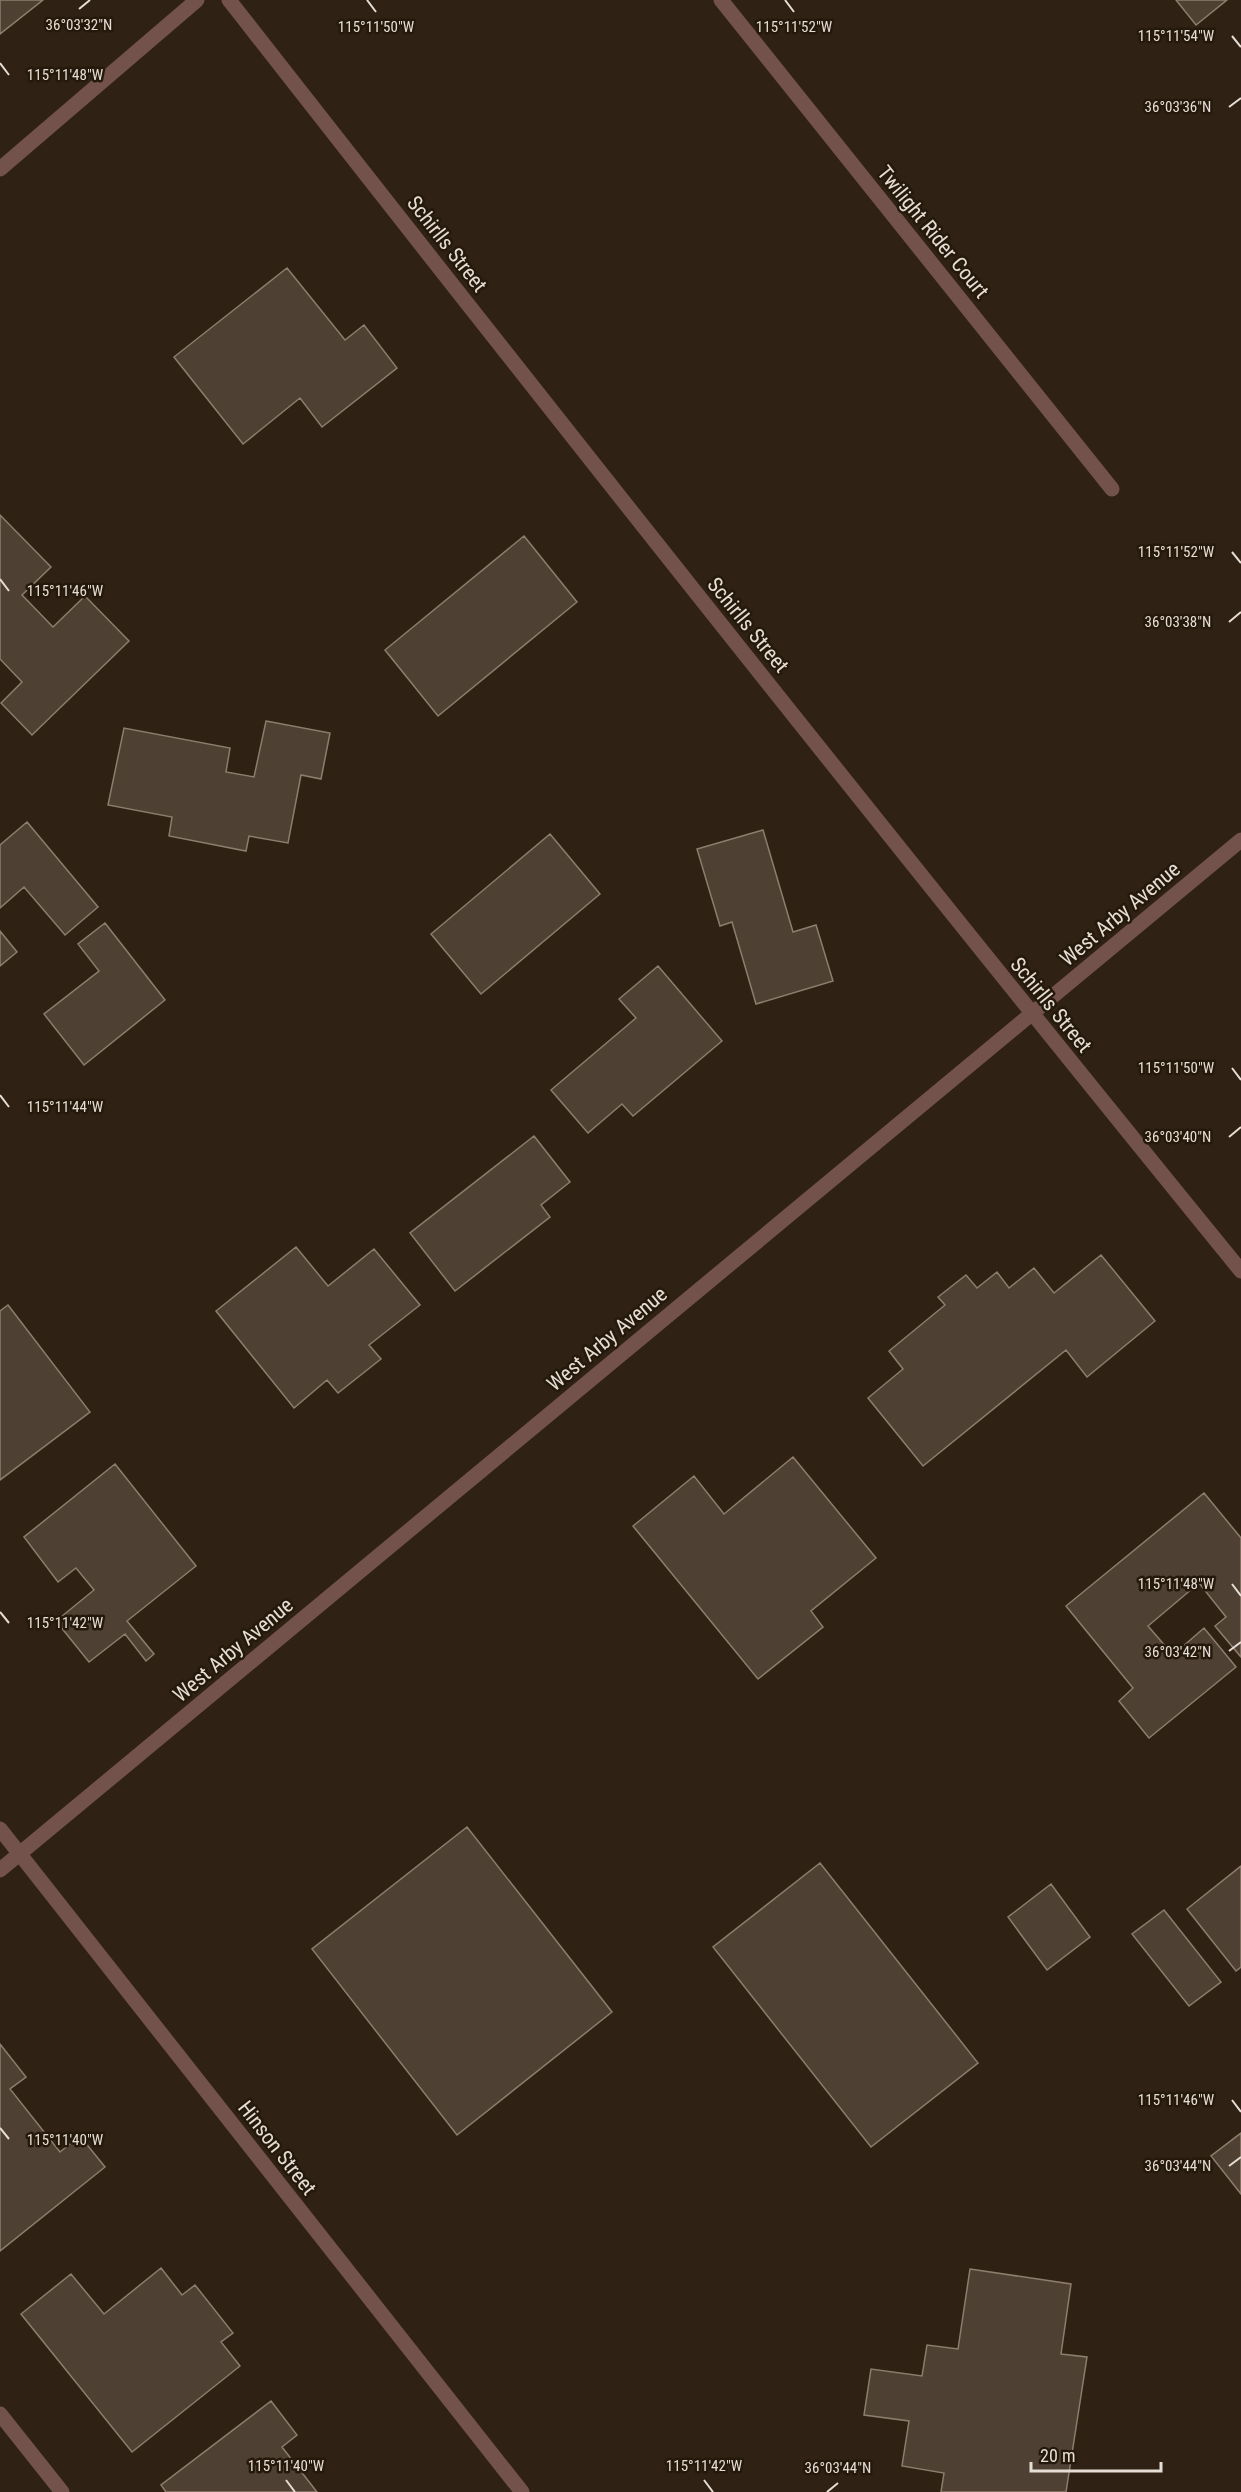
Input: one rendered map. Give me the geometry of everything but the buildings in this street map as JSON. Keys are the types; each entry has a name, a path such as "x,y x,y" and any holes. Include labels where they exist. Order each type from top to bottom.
{"street":[{"path":"0,169 197,0"},
{"name":"Schirlls Street","path":"229,0 543,401 1031,1014 1241,1271"},
{"name":"Twilight Rider Court","path":"721,0 1112,489"},
{"name":"West Arby Avenue","path":"0,1870 1241,840"},
{"name":"Hinson Street","path":"0,1829 522,2492"},
{"path":"0,2414 62,2492"}]}
